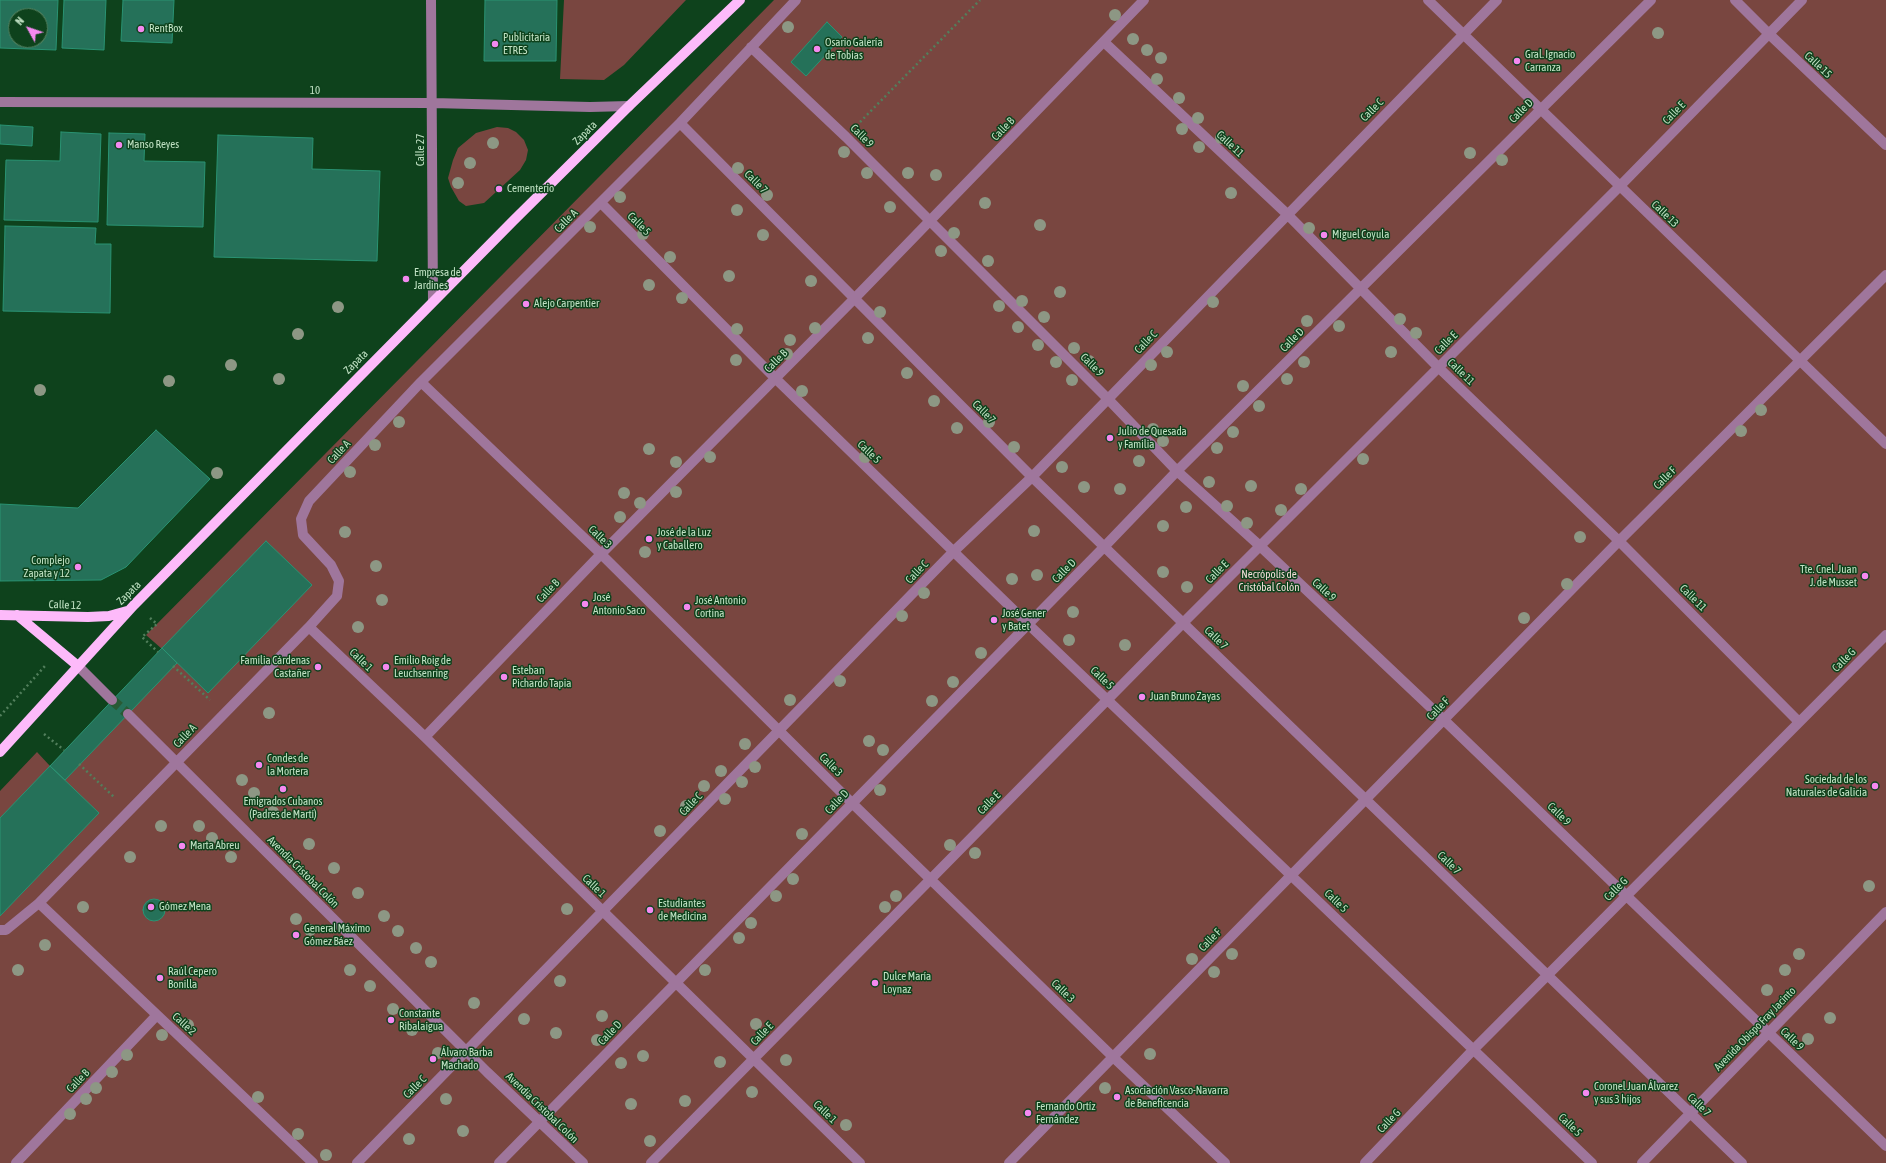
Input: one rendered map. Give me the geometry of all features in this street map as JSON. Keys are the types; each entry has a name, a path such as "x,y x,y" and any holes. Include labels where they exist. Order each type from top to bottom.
{"main road":[{"name":"Zapata","path":"0,752 128,611 433,301 629,106 740,0"},
{"name":"Calle 12","path":"0,615 88,617 109,616 128,611"},
{"path":"17,615 78,666"}],"street":[{"name":"Calle 27","path":"431,0 433,103 433,301"},
{"name":"Calle A","path":"0,930 6,930 39,902 309,627 337,596 339,581 332,565 303,535 301,519 309,501 421,382 680,123 796,0"},
{"name":"Calle B","path":"425,737 601,554 854,299 1144,0"},
{"name":"Calle 13","path":"1428,0 1618,186 1886,444"},
{"name":"Calle C","path":"357,1163 953,552 1032,477 1497,0"},
{"name":"Calle D","path":"499,1163 1177,471 1651,0"},
{"name":"Calle 15","path":"1735,0 1768,34 1886,145"},
{"name":"Calle E","path":"651,1163 1802,0"},
{"name":"Calle 11","path":"1104,42 1287,214 1438,367 1619,541 1799,722"},
{"name":"Calle 9","path":"751,47 846,137 1108,399 1177,471 1260,546 1444,720 1886,1146"},
{"name":"10","path":"0,102 433,103 590,107 629,106"},
{"name":"Calle 7","path":"680,123 854,299 1145,588 1184,623 1742,1163"},
{"name":"Calle 5","path":"601,203 953,552 1592,1163"},
{"name":"Calle F","path":"1009,1163 1619,541 1886,275"},
{"name":"Calle 3","path":"421,382 601,554 852,803 1113,1057 1225,1163"},
{"name":"Calle 1","path":"309,627 425,737 860,1163"},
{"name":"Calle G","path":"1365,1163 1547,975 1886,635"},
{"path":"78,666 112,700"},
{"name":"Avendia Cristobal Colón","path":"128,714 467,1051 583,1163"},
{"name":"Calle 2","path":"39,902 312,1163"},
{"name":"Avenida Obispo Fray Jacinto","path":"1642,1163 1886,912"},
{"name":"Calle B","path":"16,1163 157,1015"}],"path":[{"path":"846,137 980,0"},
{"path":"173,666 224,713"},
{"path":"79,764 128,811"}],"green space":[{"path":"564,0 686,0 624,65 604,80 560,79"},
{"name":"Necrópolis de Cristóbal Colón","path":"774,0 1886,0 1886,1163 0,1163 0,791 37,752 50,766 162,649 146,635"},
{"path":"497,127 508,128 516,132 524,140 528,150 526,160 520,170 484,203 466,206 459,201 448,178 453,160 458,148 476,133"}],"building":[{"path":"0,0 58,0 56,50 0,48"},
{"path":"64,0 106,0 104,50 62,48"},
{"path":"123,0 174,0 172,43 121,41"},
{"path":"485,0 557,0 556,61 484,61"},
{"name":"Osario Galería de Tobías","path":"827,22 842,37 806,76 791,62"},
{"path":"0,125 33,127 32,146 0,144"},
{"path":"61,132 101,134 98,222 4,220 6,160 60,161"},
{"path":"109,133 145,134 144,161 205,162 203,227 107,225"},
{"path":"218,135 313,138 312,169 380,171 377,261 214,257"},
{"path":"5,226 96,228 95,244 111,244 110,313 3,311"},
{"path":"156,430 210,479 126,567 101,580 0,581 0,504 78,508"},
{"path":"266,541 312,585 208,693 162,648"},
{"path":"162,648 177,663 65,780 50,766"},
{"path":"50,766 99,813 0,916 0,818"},
{"path":"154,899 162,902 165,910 162,918 154,921 146,918 143,910 146,902"}],"tunnel":[{"path":"112,700 128,714"}],"place":[{"name":"RentBox","path":"141,29"},
{"name":"Publicitaria ETRES","path":"495,44"},
{"name":"Osario Galería de Tobías","path":"817,49"},
{"name":"Gral. Ignacio Carranza","path":"1517,61"},
{"name":"Manso Reyes","path":"119,145"},
{"name":"Cementerio","path":"499,189"},
{"name":"Miguel Coyula","path":"1324,235"},
{"name":"Empresa de Jardines","path":"406,279"},
{"name":"Alejo Carpentier","path":"526,304"},
{"name":"Julio de Quesada y Familia","path":"1110,438"},
{"name":"José de la Luz y Caballero","path":"649,539"},
{"name":"Complejo Zapata y 12","path":"78,567"},
{"name":"Tte. Cnel. Juan J. de Musset","path":"1865,576"},
{"name":"José Antonio Saco","path":"585,604"},
{"name":"José Antonio Cortina","path":"687,607"},
{"name":"José Gener y Batet","path":"994,620"},
{"name":"Familia Cárdenas Castañer","path":"318,667"},
{"name":"Emilio Roig de Leuchsenring","path":"386,667"},
{"name":"Esteban Pichardo Tapia","path":"504,677"},
{"name":"Juan Bruno Zayas","path":"1142,697"},
{"name":"Condes de la Mortera","path":"259,765"},
{"name":"Sociedad de los Naturales de Galicia","path":"1875,786"},
{"name":"Emigrados Cubanos (Padres de Martí)","path":"283,789"},
{"name":"Marta Abreu","path":"182,846"},
{"name":"Gómez Mena","path":"151,907"},
{"name":"Estudiantes de Medicina","path":"650,910"},
{"name":"General Máximo Gómez Báez","path":"296,935"},
{"name":"Raúl Cepero Bonilla","path":"160,978"},
{"name":"Dulce María Loynaz","path":"875,983"},
{"name":"Constante Ribalaigua","path":"391,1020"},
{"name":"Álvaro Barba Machado","path":"433,1059"},
{"name":"Coronel Juan Álvarez y sus 3 hijos","path":"1586,1093"},
{"name":"Asociación Vasco-Navarra de Beneficencia","path":"1117,1097"},
{"name":"Fernando Ortíz Fernández","path":"1028,1113"}]}
